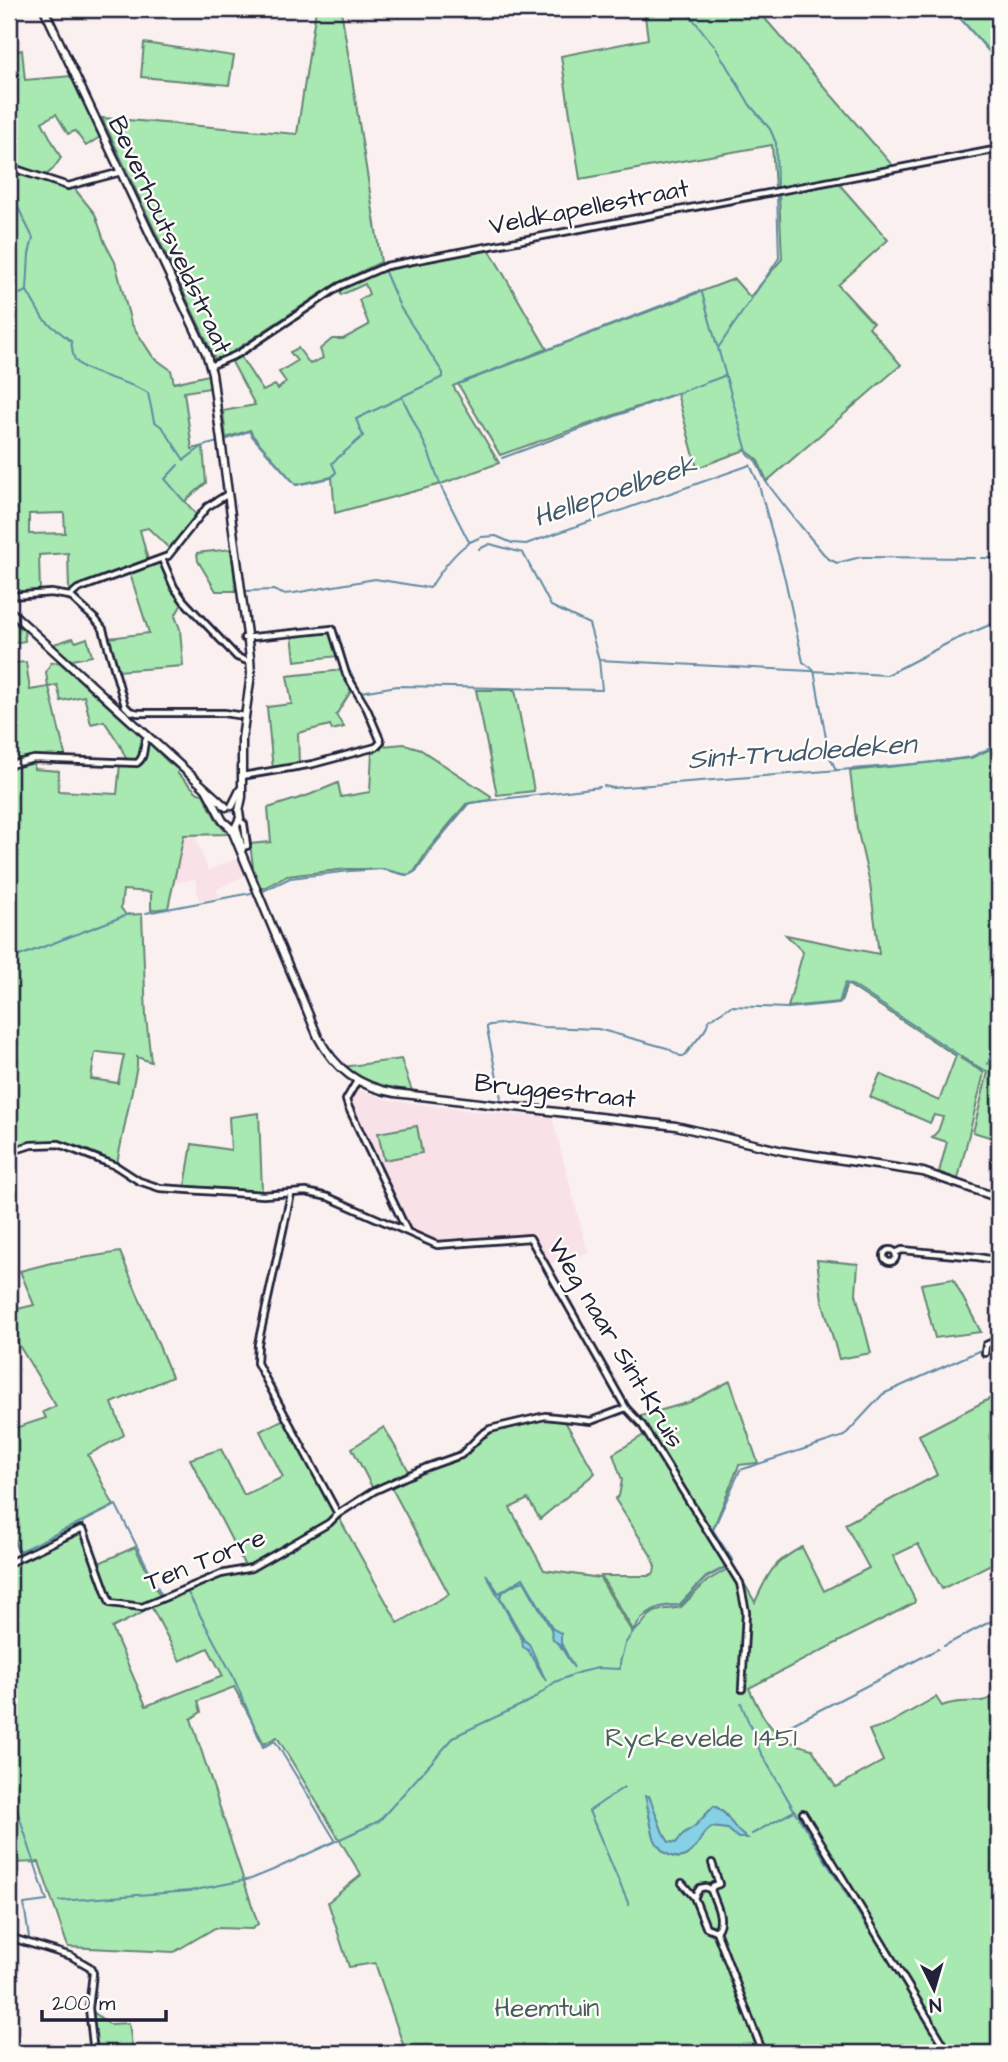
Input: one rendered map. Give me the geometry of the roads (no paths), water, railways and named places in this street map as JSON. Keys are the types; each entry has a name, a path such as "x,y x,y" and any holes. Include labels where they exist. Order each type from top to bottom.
{"main road":[{"name":"Beverhoutsveldstraat","path":"44,9 210,366 250,662 244,716 242,797 232,808 238,821"},
{"path":"9,610 221,805 232,808"},
{"path":"206,789 221,814 232,808"},
{"name":"Bruggestraat","path":"221,814 240,847"},
{"path":"229,824 238,821"},
{"name":"Bruggestraat","path":"238,821 242,855 318,1037 330,1058 357,1081 396,1093 689,1128 802,1155 923,1172 999,1198"}],"street":[{"name":"Veldkapellestraat","path":"210,366 238,354 340,286 386,266 999,149"},
{"path":"9,167 68,186 122,172"},
{"path":"70,596 78,589 136,566 162,559 179,546 207,507 228,494"},
{"path":"162,559 178,594 237,657 250,662"},
{"path":"11,596 51,593 70,596 96,620 103,629 128,710 138,713 224,713 244,716"},
{"path":"242,776 313,764 380,745 380,738 368,709 345,670 332,629 246,638"},
{"path":"9,765 19,760 40,758 136,763 143,757 148,736"},
{"path":"357,1081 346,1100 407,1231"},
{"name":"Weg naar Sint-Kruis","path":"9,1152 31,1145 59,1144 116,1166 152,1187 263,1195 306,1192 320,1194 437,1245 530,1238 626,1408 642,1425 744,1591 746,1612 742,1689"},
{"path":"291,1194 258,1344 257,1363 338,1514"},
{"path":"895,1253 902,1251 963,1255 999,1261"},
{"path":"985,1353 986,1345 999,1339"},
{"name":"Ten Torre","path":"9,1563 81,1529 110,1603 142,1607 221,1574 251,1568 329,1523 338,1514 390,1483 456,1458 481,1435 497,1427 545,1416 591,1421 626,1408"},
{"path":"803,1813 949,2053"},
{"path":"711,1890 719,1884 712,1863"},
{"path":"682,1883 694,1897 704,1924 716,1931"},
{"path":"694,1897 700,1888 711,1890 721,1919 716,1931"},
{"path":"716,1931 763,2053"},
{"path":"9,1937 71,1956 92,1969 89,2008 94,2053"}],"water":[{"path":"486,1574 499,1593 523,1578 553,1629 561,1633 561,1643 574,1668 559,1644 553,1640 551,1629 524,1581 517,1583 506,1589 500,1597 524,1640 529,1644 546,1681 528,1650 523,1647 522,1640"},
{"path":"645,1796 649,1796 669,1842 676,1843 714,1806 747,1838 738,1838 728,1829 712,1827 686,1855 675,1857 665,1853 655,1840"}],"waterway":[{"path":"685,9 716,48 750,105 770,129 776,143 777,188"},
{"path":"952,9 999,63"},
{"path":"9,189 33,238 29,254 27,290"},
{"path":"777,194 779,258 718,348 748,455 756,461 766,482 798,523"},
{"path":"385,272 400,307 443,373 443,377 403,396"},
{"name":"Hellepoelbeek","path":"9,298 27,291 43,319 71,341 75,360 82,367 148,393 154,421 163,428 184,460 203,446 218,442"},
{"path":"458,384 699,291 702,293 717,346"},
{"path":"502,458 724,376"},
{"name":"Hellepoelbeek","path":"225,440 249,431 296,485 331,478 336,472 332,463 363,436 356,419 402,397 428,451 442,489 470,542 481,537 496,536 512,543 526,544 750,465 758,482 785,579 803,662 814,670 829,755 836,770"},
{"path":"178,465 165,479 184,501"},
{"path":"799,524 827,558 837,563 861,557 975,558"},
{"path":"245,591 273,590 283,594 294,593 375,579 430,588 453,557 470,542"},
{"path":"479,549 490,544 523,553 551,606 589,624 599,660 887,675 952,641 999,621"},
{"path":"981,558 999,558"},
{"path":"72,589 146,561"},
{"path":"338,633 348,668 361,692 397,686 602,690 599,660"},
{"name":"Sint-Trudoledeken","path":"604,786 613,788 927,763 971,757 999,744"},
{"name":"Sint-Trudoledeken","path":"261,892 290,878 383,869 411,874 469,803 600,787"},
{"name":"Sint-Trudoledeken","path":"146,913 251,893"},
{"name":"Sint-Trudoledeken","path":"9,960 129,914"},
{"path":"9,916 18,958"},
{"path":"501,1098 487,1026 513,1023 598,1029 667,1048 684,1056 705,1030 709,1020 731,1006 788,1008 839,1003 845,983 854,986 983,1071"},
{"path":"988,1064 999,1029"},
{"name":"Sint-Trudoledeken","path":"992,1345 999,1342"},
{"name":"Sint-Trudoledeken","path":"732,1564 733,1561 713,1530 740,1470 844,1436 883,1394 983,1349"},
{"path":"988,1349 999,1372"},
{"path":"9,1531 20,1551 116,1505 162,1596 184,1587"},
{"path":"59,1901 190,1891 251,1879 379,1821 455,1736 532,1700 555,1682 598,1668 620,1669 625,1644 641,1619 660,1607 681,1605 705,1579 728,1566"},
{"path":"187,1591 233,1676 263,1747 275,1741 335,1840"},
{"path":"944,1646 999,1617"},
{"path":"779,1731 938,1649"},
{"path":"741,1703 760,1751 797,1815"},
{"path":"9,1785 47,1901"},
{"path":"624,1787 589,1811 629,1905"},
{"path":"752,1834 794,1811"},
{"path":"799,1818 868,1929"},
{"path":"29,1938 24,1904 47,1901"},
{"path":"9,1940 25,1946"}],"park label":[{"name":"Ryckevelde 1451","path":"701,1738"},
{"name":"Heemtuin","path":"547,2008"}]}
